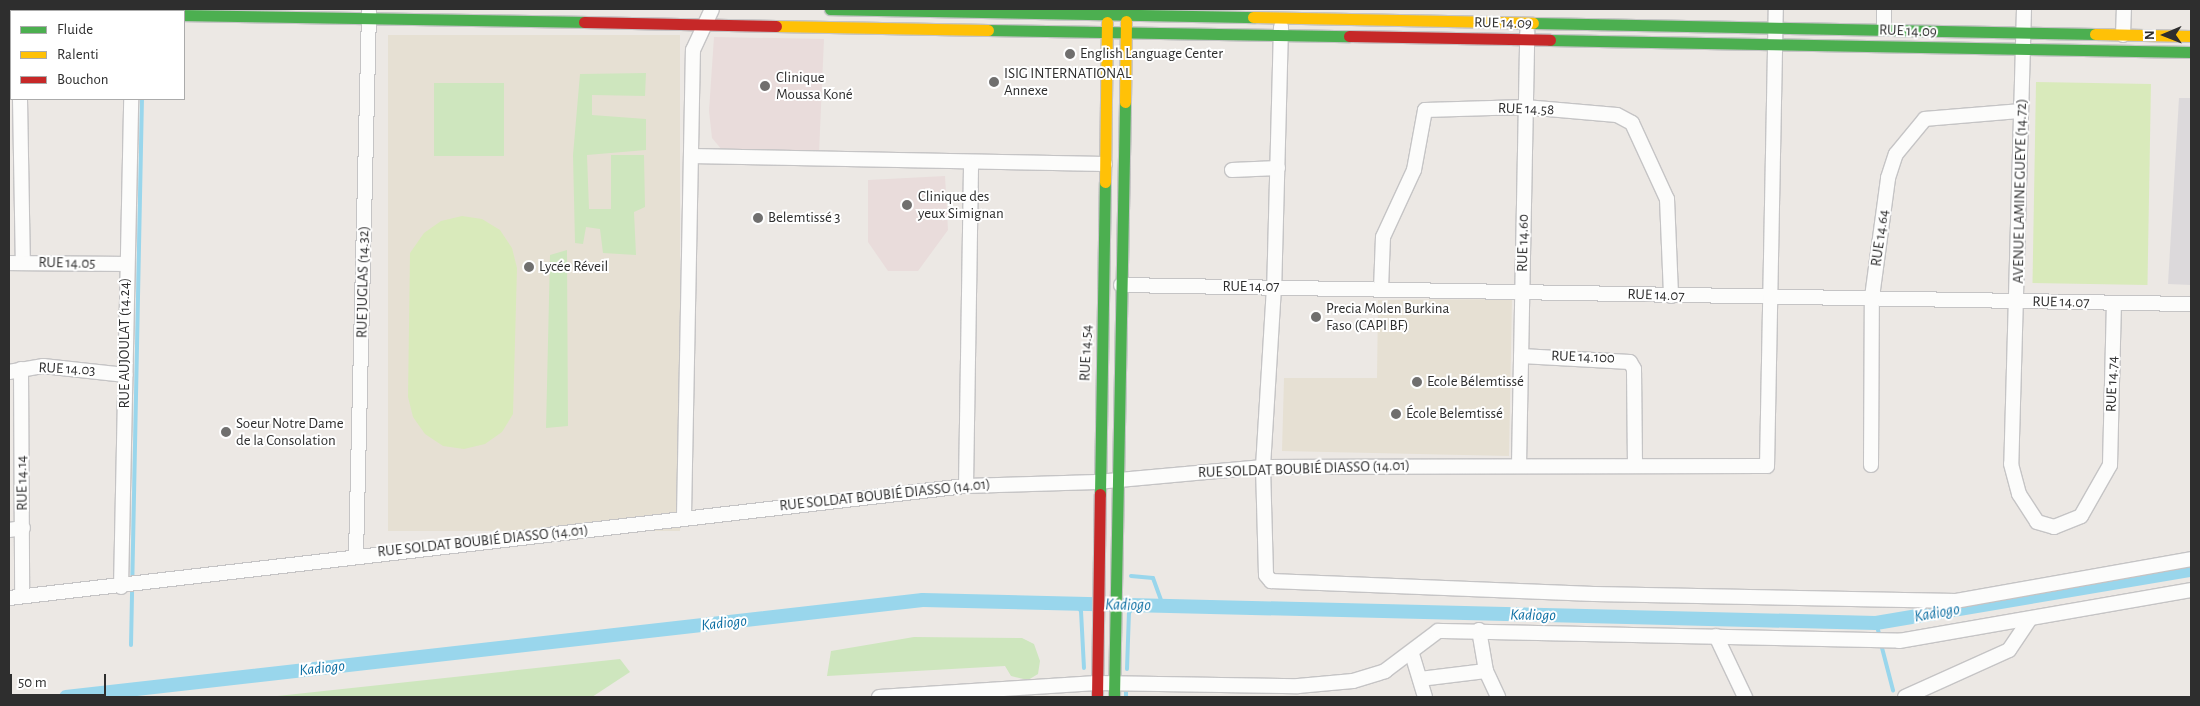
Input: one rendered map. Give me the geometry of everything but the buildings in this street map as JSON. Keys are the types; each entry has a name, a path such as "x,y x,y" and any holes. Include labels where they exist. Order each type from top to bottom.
{"street":[{"path":"608,9 608,23"},
{"path":"684,516 693,50 712,9"},
{"name":"RUE 14.09","path":"830,9 1281,14 2191,36"},
{"path":"1768,297 1776,9"},
{"path":"1884,9 1884,29"},
{"name":"AVENUE LAMINE GUEYE (14.72)","path":"2024,9 2018,302 2011,464 2026,508 2037,522 2054,527 2081,516 2110,465"},
{"path":"2123,35 2124,9"},
{"name":"RUE 14.54","path":"1097,697 1097,482 1107,12"},
{"path":"1114,690 1126,12"},
{"name":"RUE 14.09","path":"185,15 369,14 608,23 705,23 1107,33 1527,38 2023,50 2191,52"},
{"name":"RUE JUGLAS (14.32)","path":"356,555 369,14"},
{"path":"1281,14 1274,287 1263,467 1266,575 1278,583 1956,601 2191,559"},
{"name":"RUE 14.60","path":"1519,464 1527,21"},
{"path":"16,263 20,100"},
{"name":"RUE AUJOULAT (14.24)","path":"121,587 126,375 125,264 131,100"},
{"name":"RUE 14.58","path":"1381,289 1385,228 1414,170 1425,110 1525,107 1617,115 1632,123 1667,199 1671,296"},
{"name":"RUE 14.64","path":"1871,464 1872,298 1888,178 1912,130 1925,119 2021,111"},
{"path":"691,156 971,163 1105,164"},
{"path":"966,486 971,163"},
{"path":"1232,170 1278,168"},
{"name":"RUE 14.05","path":"16,263 125,264"},
{"name":"RUE 14.07","path":"1121,285 2191,304"},
{"name":"RUE SOLDAT BOUBIÉ DIASSO (14.01)","path":"16,597 121,587 356,555 684,516 966,486 1097,482 1117,478 1263,467 1519,464 1766,466 1768,297"},
{"name":"RUE 14.74","path":"2110,465 2114,303"},
{"name":"RUE 14.100","path":"1521,356 1630,362 1634,369 1634,466"},
{"name":"RUE 14.03","path":"15,370 59,366 126,375"},
{"name":"RUE 14.14","path":"15,370 23,528 16,597"},
{"path":"9,530 23,528"},
{"path":"880,697 1097,683 1114,690 1298,686 1353,681 1385,671 1412,654 1438,631 1480,630 1898,641 2029,620 2191,590"},
{"path":"1905,697 2009,650 2029,620"},
{"path":"1480,630 1486,671 1498,697"},
{"path":"1716,636 1745,697"},
{"path":"1412,654 1425,697"},
{"path":"1420,679 1486,671"}],"shaded area":[{"name":"Lycée Réveil","path":"388,35 680,35 680,531 388,531"},
{"name":"Clinique Moussa Koné","path":"714,37 824,39 819,153 722,150 712,138 709,111"},
{"path":"2179,98 2191,98 2191,285 2168,284"},
{"name":"Clinique des yeux Simignan","path":"945,176 948,230 918,271 888,271 868,242 868,180"},
{"name":"École Belemtissé","path":"1512,299 1509,456 1282,451 1284,378 1377,378 1378,300"}],"green space":[{"path":"646,73 645,96 592,95 592,115 646,119 646,150 587,155 589,209 611,209 611,155 644,155 645,207 634,212 636,255 603,253 600,229 586,227 583,244 575,243 573,155 580,74"},
{"path":"2036,82 2151,84 2147,285 2032,283"},
{"path":"434,83 504,83 504,156 434,156"},
{"path":"462,216 482,219 500,230 512,248 517,268 513,414 502,432 485,444 464,449 443,446 425,434 413,417 408,397 410,253 424,233 441,221"},
{"path":"567,250 568,426 546,428 550,255"},
{"path":"914,637 1022,638 1034,644 1040,661 1038,674 1028,680 1011,676 1005,666 827,676 831,651"},
{"path":"620,659 630,672 592,697 268,697"}],"waterway":[{"path":"131,645 142,100"},
{"name":"Kadiogo","path":"66,697 923,600 1876,623 2191,570"},
{"path":"1131,576 1153,578 1164,608"},
{"path":"1077,606 1081,611 1084,668"},
{"path":"1127,669 1129,613 1133,607"},
{"path":"1876,623 1880,637"},
{"path":"1881,644 1893,690"},
{"path":"1126,691 1126,697"}],"traffic: fast":[{"path":"114,9 122,10"},
{"path":"830,9 1253,17"},
{"path":"185,15 584,22"},
{"path":"1533,23 2095,34"},
{"path":"988,30 1349,36"},
{"path":"1550,40 2191,52"},
{"path":"1114,697 1125,102"},
{"path":"1100,494 1105,182"}],"traffic: slow":[{"path":"1253,17 1533,23"},
{"path":"1125,102 1126,21"},
{"path":"1105,182 1107,22"},
{"path":"776,26 988,30"},
{"path":"2095,34 2191,36"}],"traffic: jam":[{"path":"584,22 776,26"},
{"path":"1349,36 1550,40"},
{"path":"1097,697 1100,494"}],"place":[{"name":"English Language Center","path":"1070,54"},
{"name":"ISIG INTERNATIONAL Annexe","path":"994,82"},
{"name":"Clinique Moussa Koné","path":"765,86"},
{"name":"Clinique des yeux Simignan","path":"907,205"},
{"name":"Belemtissé 3","path":"758,218"},
{"name":"Lycée Réveil","path":"529,267"},
{"name":"Precia Molen Burkina Faso (CAPI BF)","path":"1316,317"},
{"name":"Ecole Bélemtissé","path":"1417,382"},
{"name":"École Belemtissé","path":"1396,414"},
{"name":"Soeur Notre Dame de la Consolation","path":"226,432"}]}
